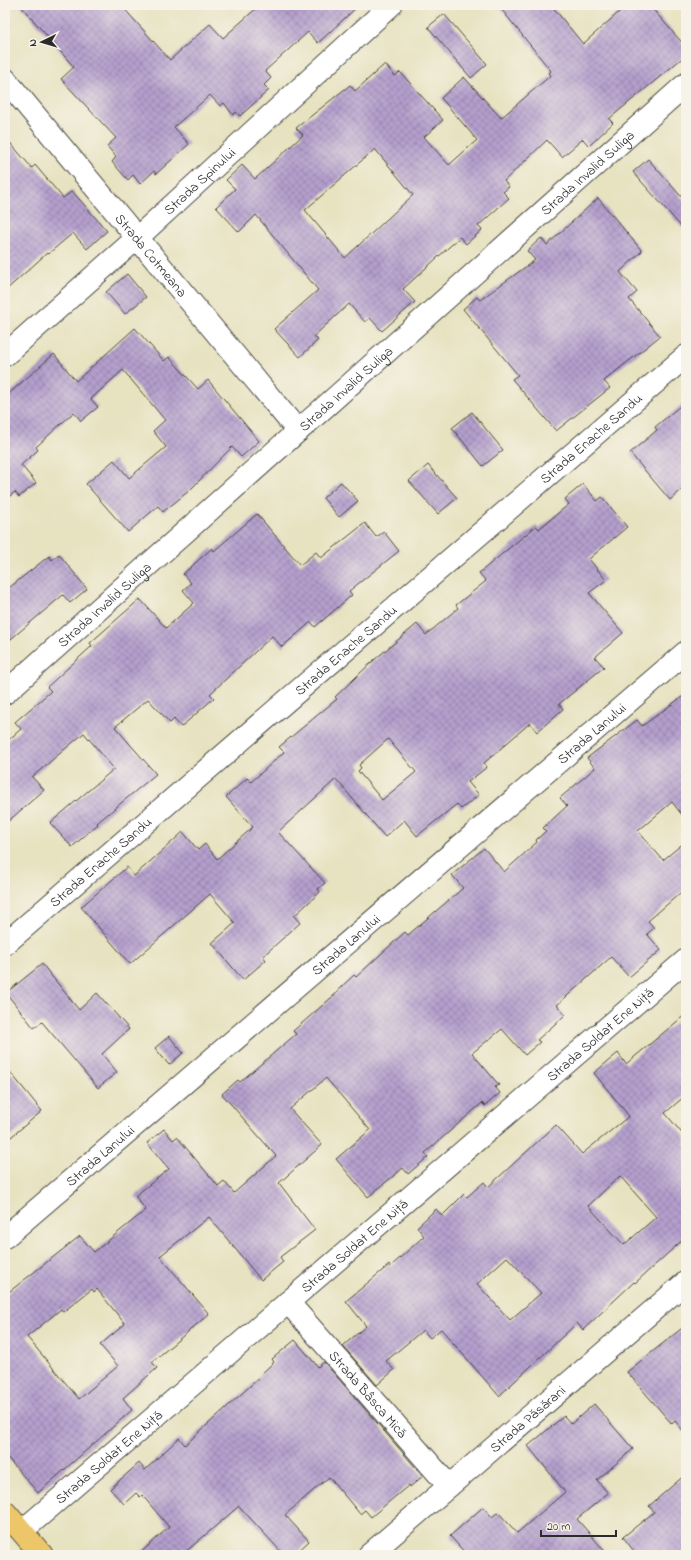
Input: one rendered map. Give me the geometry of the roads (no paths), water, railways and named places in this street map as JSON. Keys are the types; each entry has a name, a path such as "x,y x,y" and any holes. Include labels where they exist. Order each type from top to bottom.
{"main road":[{"path":"5,1512 42,1555"}],"street":[{"name":"Strada Spinului","path":"5,355 137,238 391,5"},
{"name":"Strada Cotmeana","path":"5,79 298,431"},
{"name":"Strada Invalid Suliga","path":"5,693 686,84"},
{"name":"Strada Enache Sandu","path":"5,944 686,356"},
{"name":"Strada Lanului","path":"5,1237 686,652"},
{"name":"Strada Soldat Ene Niță","path":"22,1531 686,960"},
{"name":"Strada Păsărani","path":"369,1555 686,1282"},
{"name":"Strada Bâsca Mică","path":"288,1302 449,1486"}],"tram line":[{"path":"5,1546 13,1555"}]}
